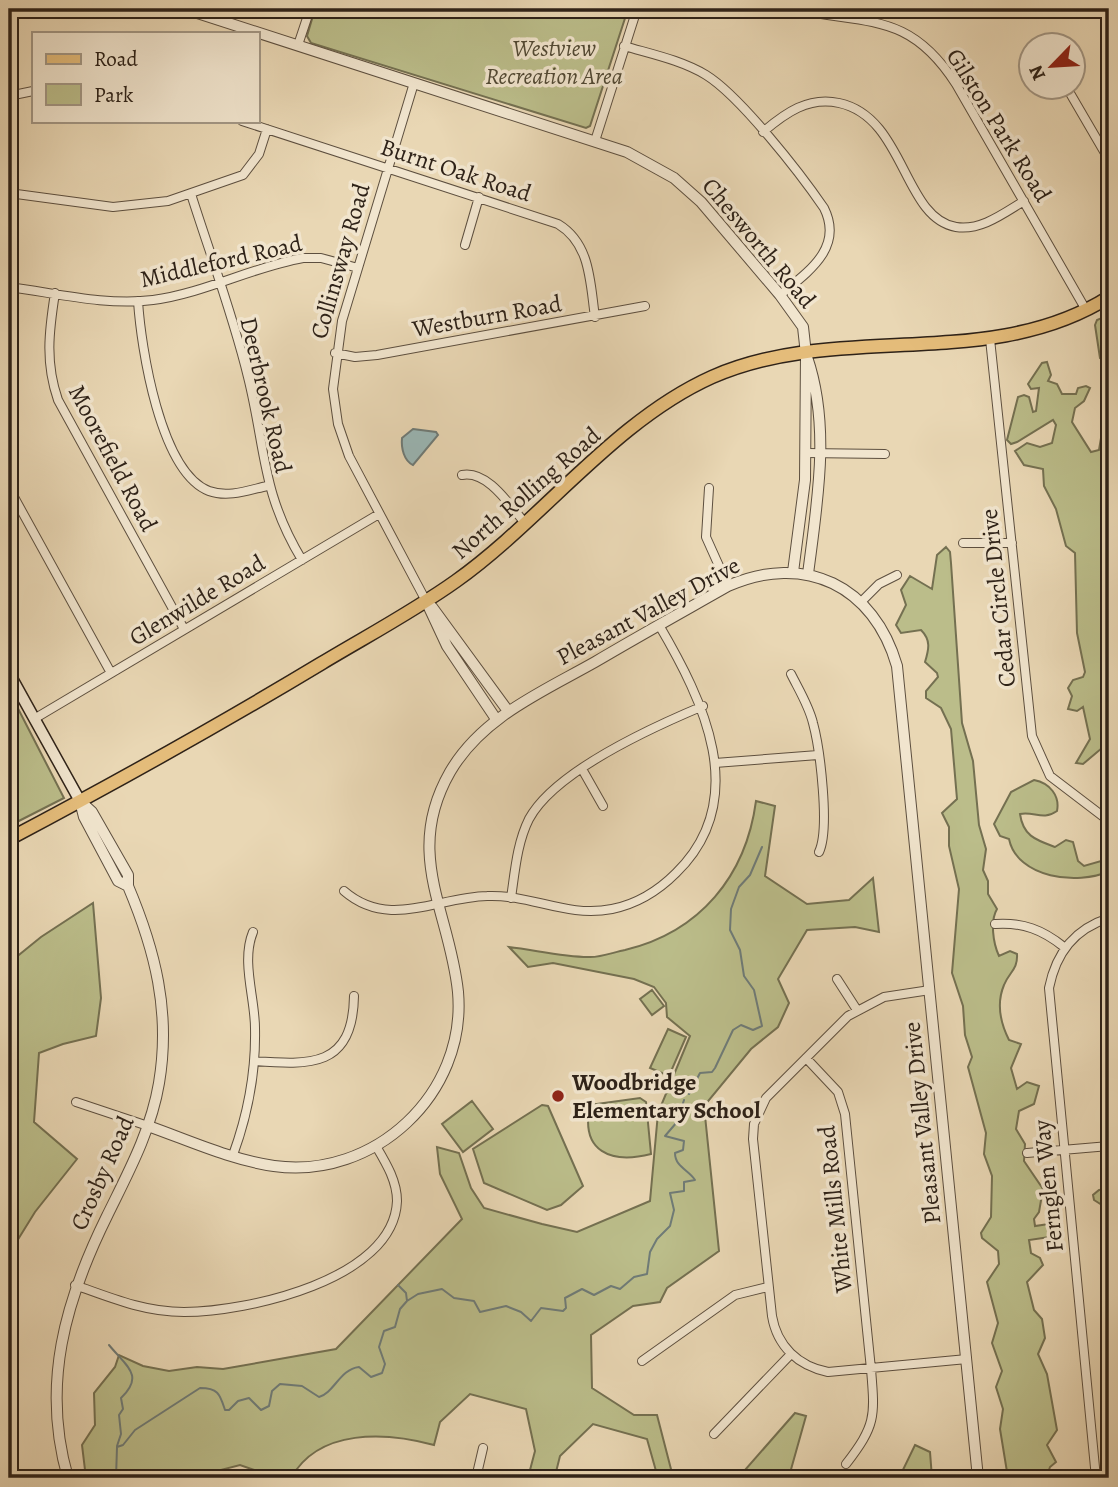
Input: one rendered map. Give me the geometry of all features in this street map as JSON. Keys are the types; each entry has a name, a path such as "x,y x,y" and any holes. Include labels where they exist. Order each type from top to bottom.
{"main road":[{"name":"North Rolling Road","path":"9,839 212,729 426,600 479,563 668,401 738,367 806,354 990,339 1046,327 1109,297"},
{"name":"Crosby Road","path":"9,673 80,801"}],"street":[{"name":"Chesworth Road","path":"185,9 257,32"},
{"path":"298,45 310,9"},
{"path":"595,141 637,9"},
{"name":"Gilston Park Road","path":"794,9 877,21 923,44 956,83 1086,310"},
{"name":"Chesworth Road","path":"259,33 595,141 641,159 687,188 780,295 803,327 806,354 806,453 793,572"},
{"path":"624,46 682,64 706,75 730,93 819,200 830,225 829,243 820,259 780,295"},
{"name":"Collinsway Road","path":"414,83 335,353 333,389 340,432 356,471 426,600 447,646 496,719"},
{"path":"9,96 32,91"},
{"path":"763,132 788,112 807,104 826,102 848,105 866,114 881,130 924,204 938,220 956,227 974,227 1024,201"},
{"path":"1075,102 1109,160"},
{"name":"Burnt Oak Road","path":"245,122 548,220 573,235 584,252 596,317"},
{"path":"9,193 113,207 152,204 191,194 243,175 259,155 267,129"},
{"name":"Deerbrook Road","path":"191,194 248,378 267,486 280,520 302,560"},
{"path":"465,245 478,198"},
{"name":"Middleford Road","path":"9,287 138,301 168,298 303,258 321,258 358,268"},
{"name":"Moorefield Road","path":"55,293 47,348 50,374 58,400 184,629"},
{"path":"138,301 149,381 163,424 182,464 192,477 208,490 237,493 267,486"},
{"name":"Westburn Road","path":"335,353 355,357 377,355 645,306"},
{"name":"Cedar Circle Drive","path":"990,339 1029,722 1036,750 1056,782 1109,819"},
{"name":"Chesworth Road","path":"806,354 817,398 820,453 808,574"},
{"path":"806,453 886,454"},
{"path":"462,475 473,475 485,481 525,523"},
{"path":"9,488 111,673"},
{"path":"709,488 706,537 728,586"},
{"name":"Glenwilde Road","path":"34,719 379,514"},
{"path":"963,543 1012,543"},
{"name":"Pleasant Valley Drive","path":"148,1126 233,1155 275,1166 313,1166 347,1159 376,1146 402,1128 426,1104 451,1054 458,995 453,961 436,905 429,847 435,809 458,760 496,719 508,711 728,586 753,576 793,572 808,574 836,585 861,602 886,635 897,666 978,1478"},
{"path":"861,602 879,584 897,575"},
{"name":"Collinsway Road","path":"426,600 458,639 508,711"},
{"path":"344,891 366,904 397,912 475,897 511,898 584,912 615,909 658,889 689,859 704,835 712,807 715,763 703,706 659,625"},
{"path":"790,674 813,723 825,824 819,852"},
{"path":"511,898 519,848 529,820 545,796 582,769 657,726 703,706"},
{"path":"715,763 818,755"},
{"path":"582,769 603,806"},
{"name":"Crosby Road","path":"68,1478 58,1431 55,1388 61,1337 75,1285 148,1126 161,1070 163,1003 154,953 128,886 128,875 92,812 80,801"},
{"name":"Fernglen Way","path":"1096,1478 1049,988 1055,966 1065,947 1085,929 1109,918"},
{"path":"995,924 1014,923 1034,928 1065,947"},
{"path":"233,1155 250,1098 254,1061 255,1024 248,950 253,932"},
{"path":"837,979 857,1010"},
{"path":"930,990 896,994 857,1010 766,1098 754,1124 768,1287 774,1325 791,1354 807,1366 828,1372 967,1359"},
{"path":"254,1061 299,1064 325,1057 340,1044 348,1030 354,996"},
{"name":"White Mills Road","path":"806,1058 843,1102 871,1369 872,1423 865,1439 846,1464"},
{"path":"76,1102 148,1126"},
{"path":"75,1285 140,1308 186,1312 279,1297 319,1284 367,1255 392,1225 396,1192 376,1146"},
{"path":"1027,1153 1109,1146"},
{"path":"642,1361 727,1300 742,1292 768,1287"},
{"path":"714,1434 791,1354"},
{"path":"475,1478 483,1448"}],"green space":[{"name":"Westview Recreation Area","path":"315,9 628,9 590,126 586,128 311,43 307,36"},
{"path":"1109,315 1109,363 1100,358 1095,325 1097,320"},
{"path":"1047,362 1051,375 1048,381 1057,384 1062,394 1076,394 1078,388 1090,388 1084,401 1075,408 1072,422 1091,452 1099,450 1104,420 1109,417 1109,729 1105,732 1102,748 1083,764 1076,763 1090,739 1083,707 1077,711 1068,709 1072,696 1068,688 1073,680 1083,677 1085,672 1077,633 1075,553 1066,546 1056,509 1044,486 1043,469 1024,465 1015,451 1027,443 1040,447 1052,443 1056,425 1053,420 1017,442 1011,444 1007,440 1018,397 1029,397 1033,412 1036,411 1039,388 1031,389 1028,384 1042,363"},
{"path":"946,547 950,552 962,723 973,761 979,825 986,849 983,870 988,881 988,894 997,909 993,926 995,945 999,956 1010,951 1017,954 1015,967 1002,992 1000,1013 1009,1040 1021,1044 1011,1068 1017,1089 1027,1082 1039,1086 1034,1104 1019,1111 1016,1129 1025,1144 1024,1161 1043,1189 1039,1212 1034,1219 1035,1226 1055,1223 1058,1230 1056,1236 1029,1240 1031,1253 1040,1258 1043,1265 1027,1282 1034,1310 1042,1319 1045,1338 1038,1354 1047,1374 1057,1430 1047,1445 1056,1462 1050,1467 1046,1478 1008,1478 1000,1429 1003,1409 996,1387 1002,1371 992,1343 998,1323 987,1282 999,1264 998,1251 982,1238 981,1233 991,1217 992,1176 984,1154 986,1133 968,1067 972,1057 965,1035 963,1006 952,973 959,889 949,846 949,827 942,813 957,799 951,729 941,708 926,698 926,691 938,677 925,662 928,649 926,637 921,630 901,633 896,625 906,605 901,590 910,576 932,589 937,555"},
{"path":"9,691 64,798 9,826"},
{"path":"1034,780 1053,791 1058,805 1057,811 1052,814 1020,814 1027,832 1055,847 1066,840 1073,842 1078,861 1084,866 1108,859 1109,871 1081,878 1050,875 1024,863 1014,852 1009,839 1000,836 994,824 1011,792"},
{"path":"756,801 775,806 765,876 807,904 849,900 873,878 879,932 855,927 807,930 778,979 789,1003 778,1027 751,1049 704,1106 719,1251 667,1288 660,1302 633,1306 591,1335 592,1388 634,1415 657,1415 672,1473 688,1478 658,1478 647,1439 593,1424 560,1456 555,1476 530,1470 535,1451 526,1409 470,1394 440,1422 434,1445 375,1437 336,1442 318,1450 303,1462 291,1478 277,1478 240,1465 201,1475 199,1478 86,1478 82,1445 95,1425 94,1393 115,1367 119,1355 143,1366 169,1371 197,1367 223,1369 336,1349 462,1219 440,1174 437,1147 459,1153 471,1188 484,1208 542,1224 577,1232 650,1201 658,1113 690,1036 667,1017 666,1003 654,987 634,979 553,963 528,967 509,947 568,956 597,957 652,942 676,930 697,915 715,897 730,876 751,828"},
{"path":"93,903 101,998 96,1036 39,1053 34,1122 77,1159 35,1212 9,1254 9,963 41,937"},
{"path":"652,990 664,1006 652,1015 640,999"},
{"path":"668,1029 686,1037 669,1076 650,1068"},
{"path":"640,1098 646,1102 651,1154 623,1157 602,1151 594,1144 590,1134 590,1105"},
{"path":"472,1101 493,1129 463,1152 442,1124"},
{"path":"542,1105 548,1106 583,1186 561,1205 547,1210 484,1183 473,1149"},
{"path":"1109,1189 1109,1216 1105,1207 1094,1200 1093,1195 1099,1190"},
{"path":"9,1257 18,1281 9,1307"},
{"path":"795,1413 806,1416 790,1473 794,1478 738,1478"},
{"path":"915,1445 930,1452 932,1478 899,1478"}],"water":[{"path":"413,429 436,432 438,435 413,465 405,457 402,438"}],"waterway":[{"path":"689,1094 700,1073 712,1072 715,1068 733,1030 741,1025 753,1030 762,1026 754,990 744,976 740,950 730,930 731,909 739,887 750,875 762,847"},
{"path":"116,1478 117,1447 123,1445 135,1430 200,1388 218,1393 225,1410 229,1410 238,1401 249,1398 261,1410 269,1406 272,1391 280,1384 302,1386 319,1397 352,1369 359,1367 371,1377 382,1373 385,1364 379,1347 384,1331 395,1327 400,1309 418,1294 442,1289 454,1298 474,1301 480,1312 506,1306 521,1312 531,1321 541,1308 563,1311 566,1308 565,1298 582,1289 594,1295 611,1286 620,1289 634,1277 647,1274 650,1252 657,1239 670,1226 674,1210 670,1193 684,1191 684,1182 695,1180 676,1158 675,1153 683,1150 684,1141 665,1136 677,1122 684,1100"},
{"path":"398,1285 406,1293 407,1301"},
{"path":"109,1345 127,1365 132,1377 132,1383 121,1398 121,1434 117,1446"}],"place":[{"name":"Woodbridge Elementary School","path":"558,1096"}]}
